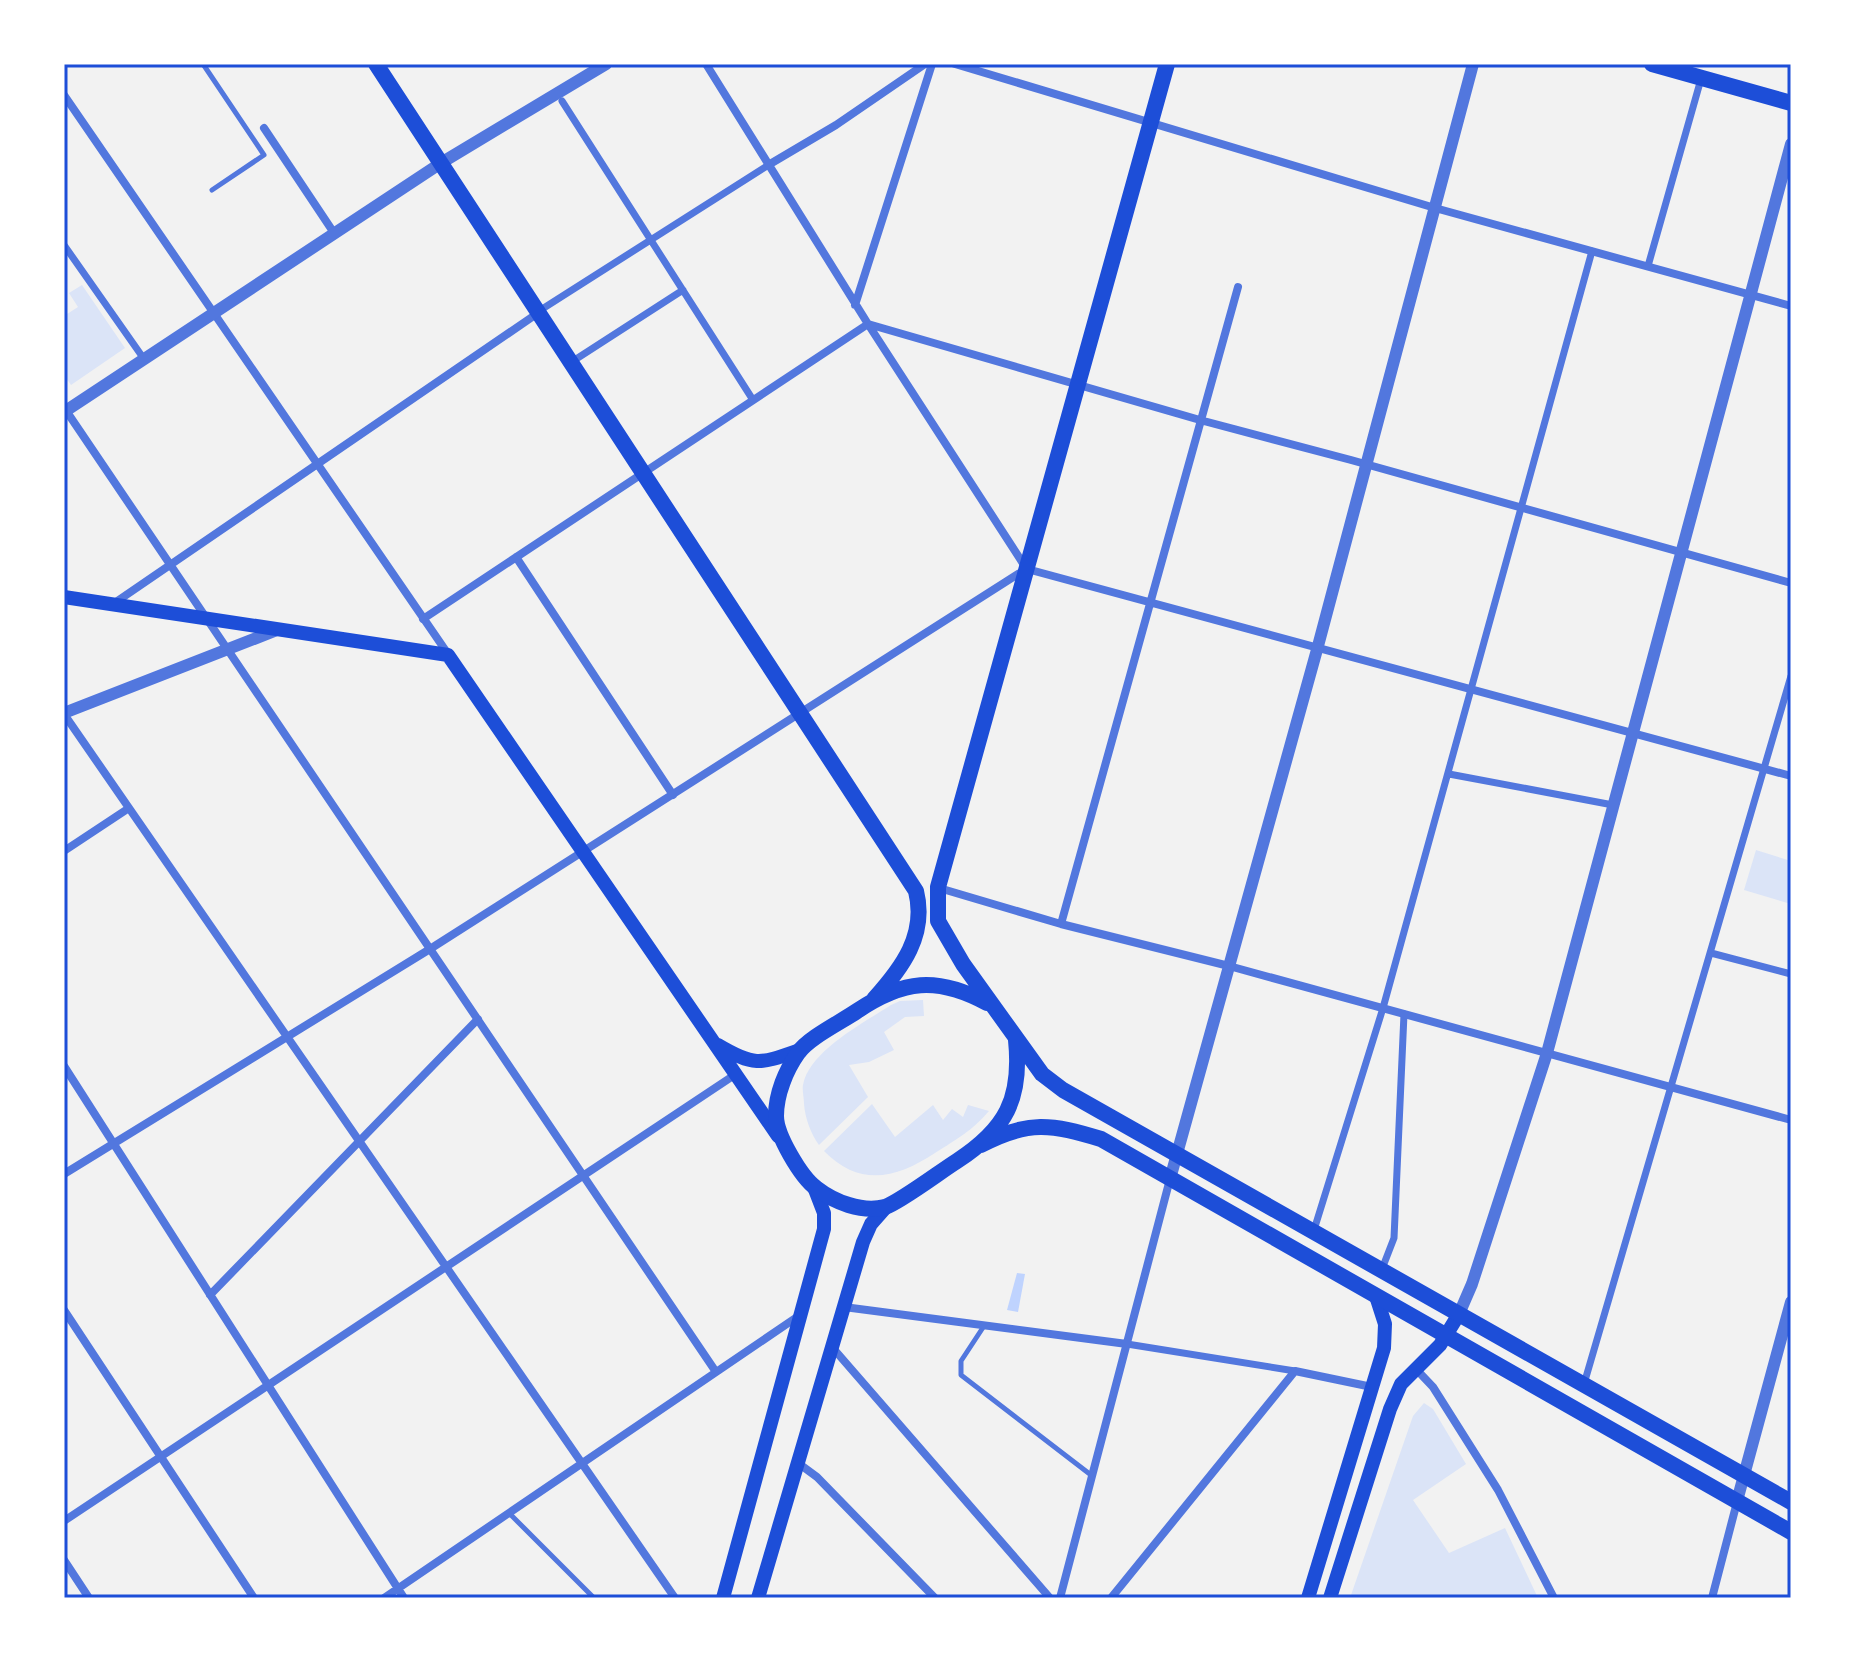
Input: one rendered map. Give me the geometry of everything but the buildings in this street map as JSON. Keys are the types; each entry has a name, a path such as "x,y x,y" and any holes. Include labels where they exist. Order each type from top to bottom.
{"main road":[{"path":"376,64 916,891 919,903 918,932 913,946 891,980 874,999"},
{"path":"1167,64 938,887 938,921 1016,1040 1042,1074 1063,1090 1791,1502"},
{"path":"1652,64 1791,103"},
{"path":"64,597 448,655 814,1187 824,1213 824,1229 723,1597"},
{"path":"713,1042 755,1062 774,1059 800,1050 874,999 910,985 936,984 961,990 992,1005"},
{"path":"981,1145 997,1128 1014,1099 1018,1061 1016,1040"},
{"path":"782,1142 777,1125 777,1103 800,1050"},
{"path":"758,1598 863,1242 871,1224 886,1207 981,1145 1002,1134 1041,1125 1101,1139 1791,1532"},
{"path":"814,1187 851,1205 886,1207"},
{"path":"1307,1596 1386,1334 1376,1296"},
{"path":"1330,1598 1390,1409 1401,1384 1447,1337 1459,1314"}],"street":[{"path":"606,64 441,163 65,411 716,1372"},
{"path":"706,64 855,305 1026,569 1791,776"},
{"path":"112,604 538,312 836,125 925,64"},
{"path":"855,305 932,64"},
{"path":"955,64 1435,208 1791,306"},
{"path":"1060,1598 1170,1179 1318,646 1473,64"},
{"path":"1648,266 1702,78"},
{"path":"64,95 448,655"},
{"path":"562,101 753,400"},
{"path":"264,128 334,233"},
{"path":"1459,1314 1472,1284 1547,1053 1791,144"},
{"path":"64,245 144,359"},
{"path":"1314,1231 1383,1008 1592,251"},
{"path":"1061,924 1238,287"},
{"path":"571,362 683,290"},
{"path":"423,619 868,324 1200,420 1365,463 1791,583"},
{"path":"516,557 673,795"},
{"path":"64,1174 430,949 1026,569"},
{"path":"279,630 64,713 675,1598"},
{"path":"1584,1385 1791,676"},
{"path":"1449,774 1613,805"},
{"path":"64,851 129,808"},
{"path":"938,887 1061,924 1229,966 1791,1120"},
{"path":"1711,953 1791,974"},
{"path":"1382,1270 1394,1238 1404,1014"},
{"path":"210,1295 478,1019"},
{"path":"64,1066 404,1598"},
{"path":"64,1521 736,1074"},
{"path":"1712,1598 1791,1302"},
{"path":"844,1307 1127,1344 1295,1371 1372,1387"},
{"path":"64,1310 254,1598"},
{"path":"384,1598 801,1315"},
{"path":"832,1347 1050,1598"},
{"path":"1415,1368 1433,1387 1498,1490 1554,1598"},
{"path":"1111,1598 1295,1371"},
{"path":"798,1463 817,1477 935,1598"},
{"path":"64,1560 89,1598"}],"lane":[{"path":"203,64 264,155 212,190"},
{"path":"984,1326 961,1361 961,1375 1092,1476"},
{"path":"509,1513 594,1598"}],"shaded area":[{"path":"82,285 125,348 71,385 64,375 64,316 78,307 69,293"},
{"path":"1756,850 1791,861 1791,904 1744,890"},
{"path":"923,1000 924,1016 905,1017 884,1032 894,1050 869,1062 849,1065 868,1097 819,1145 805,1109 803,1085 807,1072 827,1049 891,1005 900,1001"},
{"path":"872,1104 895,1137 933,1105 943,1120 952,1109 963,1117 968,1105 989,1111 964,1134 921,1162 879,1175 851,1170 824,1151"},
{"path":"1424,1403 1433,1409 1466,1464 1413,1500 1449,1553 1505,1528 1538,1598 1350,1598 1413,1416"}],"water":[{"path":"1017,1273 1025,1274 1018,1312 1007,1310"}]}
